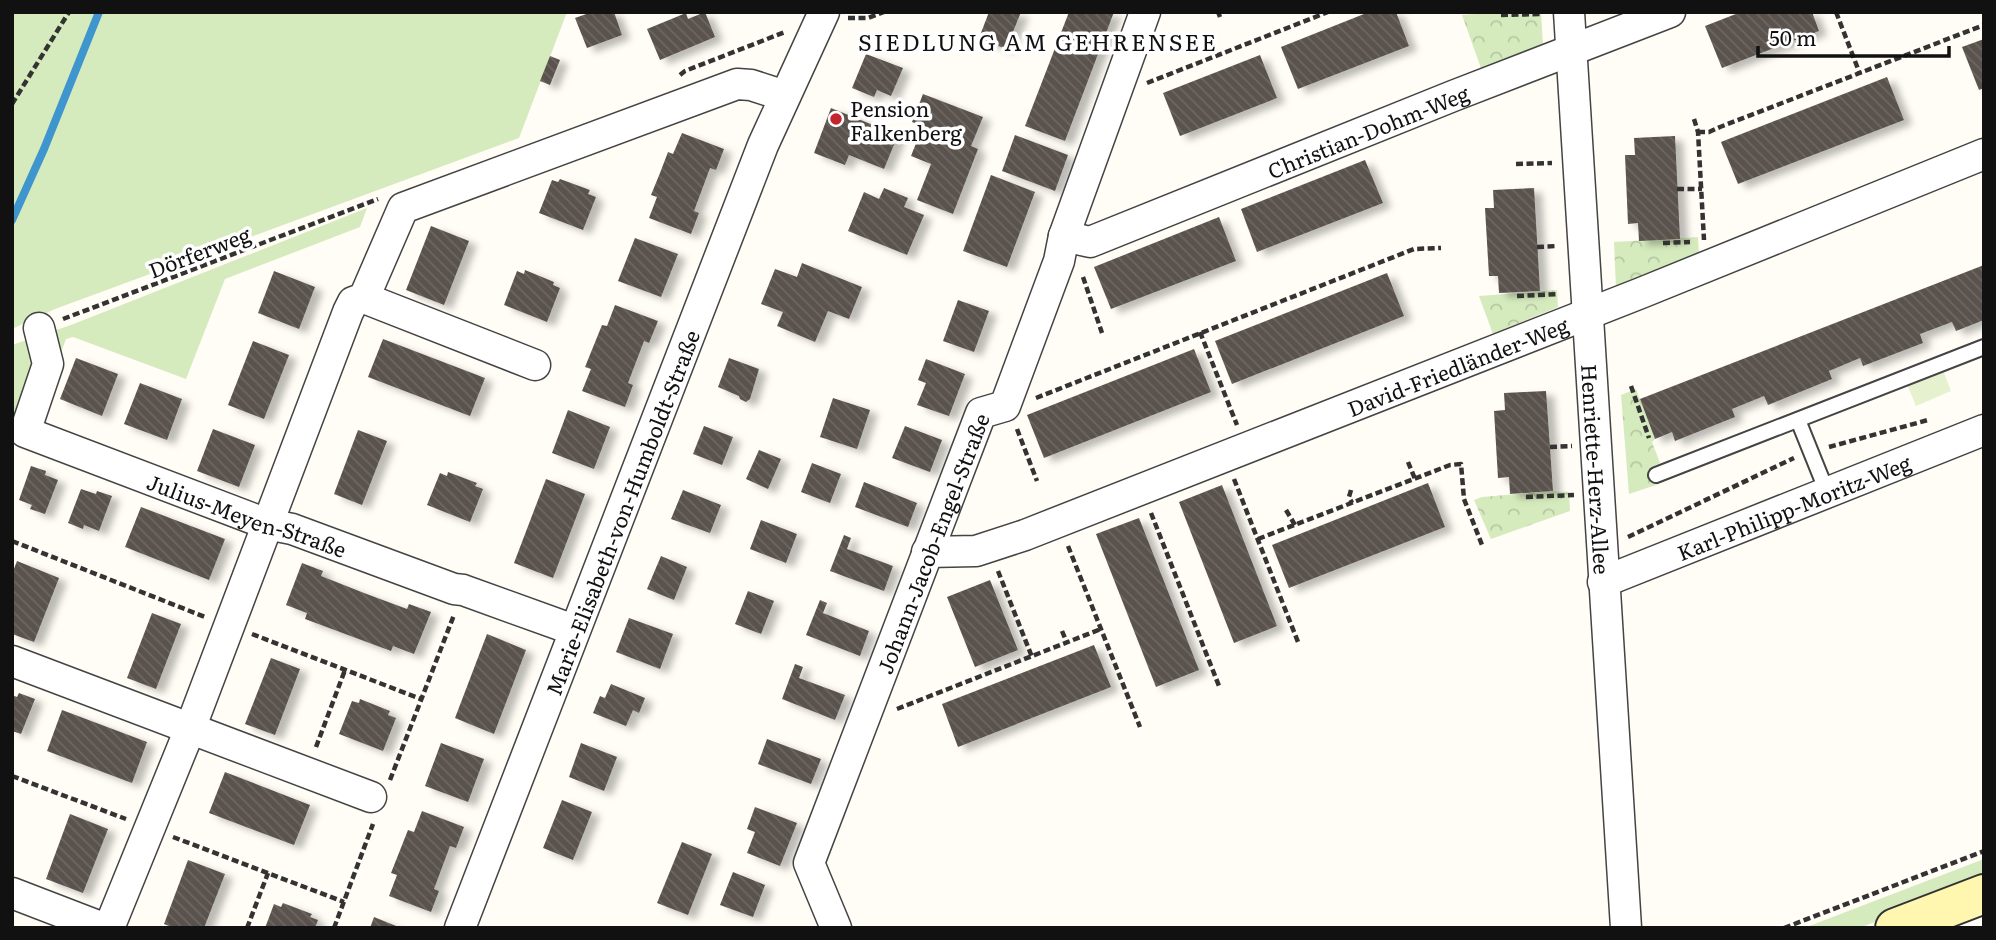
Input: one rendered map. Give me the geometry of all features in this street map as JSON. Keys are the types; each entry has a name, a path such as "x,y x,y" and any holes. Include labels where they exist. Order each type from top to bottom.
{"main road":[{"path":"1895,928 1984,894"}],"street":[{"name":"Marie-Elisabeth-von-Humboldt-Straße","path":"460,928 763,145 824,12"},
{"name":"Johann-Jacob-Engel-Straße","path":"836,928 809,863 981,413 1007,407 1059,261 1072,238 1119,80 1145,12"},
{"name":"Christian-Dohm-Weg","path":"1072,238 1090,242 1670,12"},
{"name":"Henriette-Herz-Allee","path":"1558,13 1571,50 1626,928"},
{"path":"364,298 395,202 737,84 751,85 785,96"},
{"name":"David-Friedländer-Weg","path":"927,552 976,551 1059,522 1984,154"},
{"path":"109,928 190,730 240,630 267,524 353,302 364,298 535,365"},
{"name":"Julius-Meyen-Straße","path":"39,328 48,364 25,432 267,524 292,529 454,590 463,590 574,630"},
{"name":"Karl-Philipp-Moritz-Weg","path":"1603,582 1984,430"},
{"path":"12,661 378,800"},
{"path":"12,893 103,928"}],"lane":[{"path":"1656,475 1984,347"},
{"path":"1798,420 1827,492"}],"path":[{"path":"12,104 69,12"},
{"path":"1119,80 1138,86 1328,12"},
{"path":"1836,12 1860,74"},
{"path":"1501,15 1558,13"},
{"path":"1698,132 1709,132 1984,25"},
{"path":"1663,243 1704,241 1698,132 1694,119"},
{"path":"1516,164 1556,163"},
{"path":"1678,189 1702,189"},
{"name":"Dörferweg","path":"39,328 395,202"},
{"path":"1072,238 1102,333"},
{"path":"1537,247 1561,246"},
{"path":"1037,481 1007,407 1414,249 1441,248"},
{"path":"1517,296 1564,294"},
{"path":"1200,332 1258,539 1297,642"},
{"path":"1631,386 1649,438"},
{"path":"1550,447 1573,446"},
{"path":"1408,462 1415,479"},
{"path":"1258,539 1450,465 1461,464 1464,499 1482,545"},
{"path":"1142,490 1219,686"},
{"path":"1351,490 1349,497 1352,503"},
{"path":"1526,497 1576,495"},
{"path":"1286,510 1295,525"},
{"path":"1059,522 1140,727"},
{"path":"12,541 421,699"},
{"path":"989,548 1031,657"},
{"path":"334,928 378,800 463,590"},
{"path":"870,701 894,710 1101,629"},
{"path":"1062,632 1067,643"},
{"path":"307,773 345,670"},
{"path":"12,776 344,902"},
{"path":"1784,928 1984,851"},
{"path":"247,928 268,873"}],"green space":[{"path":"12,12 567,12 519,138 55,309 12,329"},
{"path":"1541,12 1543,45 1482,71 1462,15"},
{"path":"367,208 360,227 225,279 186,379 73,337 66,339 27,443 15,438 12,445 12,345 71,325"},
{"path":"1698,237 1699,254 1616,288 1614,242"},
{"path":"1557,290 1558,307 1493,334 1479,296"},
{"path":"1941,365 1951,391 1916,406 1905,379"},
{"path":"1636,389 1655,439 1652,442 1660,463 1653,466 1659,484 1629,494 1621,395"},
{"path":"1569,492 1570,511 1491,539 1474,500 1482,497"},
{"path":"1984,859 1984,880 1859,928 1804,928"}],"building":[{"path":"592,12 614,12 622,35 587,48 575,18"},
{"path":"705,12 715,37 660,60 647,29 686,13 688,19"},
{"path":"989,12 1021,12 1006,49 979,38"},
{"path":"1069,12 1114,12 1065,141 1025,126"},
{"path":"1369,12 1396,12 1409,46 1298,89 1281,47"},
{"path":"1741,12 1812,12 1819,31 1722,68 1705,26"},
{"path":"1984,39 1984,88 1979,90 1962,47"},
{"path":"866,54 903,68 891,96 877,90 874,97 852,88"},
{"path":"1260,55 1277,98 1180,136 1163,93"},
{"path":"550,56 560,60 550,85 540,81"},
{"path":"1887,77 1904,120 1738,184 1721,142"},
{"path":"923,94 983,117 971,146 978,149 953,214 917,200 931,164 911,156 922,128 965,143 912,122"},
{"path":"831,108 898,135 884,169 849,155 845,165 814,153"},
{"path":"682,133 724,149 716,170 710,168 694,211 699,213 691,234 649,218 657,197 651,195 668,152 673,154"},
{"path":"1015,135 1068,155 1055,191 1002,171"},
{"path":"1675,136 1680,239 1639,241 1638,223 1628,224 1625,155 1635,155 1634,138"},
{"path":"1365,160 1383,203 1257,252 1241,209"},
{"path":"991,175 1035,192 1007,267 963,251"},
{"path":"560,179 590,190 588,194 596,197 583,230 539,213 552,180 558,182"},
{"path":"884,188 908,198 904,207 924,215 907,255 848,231 864,192 879,199"},
{"path":"1534,188 1540,291 1499,293 1498,276 1489,276 1485,208 1494,208 1493,190"},
{"path":"1219,217 1236,261 1111,309 1094,267"},
{"path":"431,226 469,241 444,305 406,290"},
{"path":"635,238 678,254 661,297 618,281"},
{"path":"802,263 862,287 849,319 828,311 815,342 777,326 783,312 761,304 775,269 797,277"},
{"path":"1984,265 1984,320 1956,331 1952,322 1920,334 1923,343 1863,366 1860,358 1829,371 1832,379 1768,405 1764,396 1732,409 1735,417 1675,441 1672,432 1655,439 1640,399"},
{"path":"525,270 554,282 553,285 560,288 547,322 504,305 517,271 524,274"},
{"path":"274,271 315,287 299,329 258,313"},
{"path":"1387,273 1404,316 1232,384 1215,341"},
{"path":"958,300 989,311 974,352 943,341"},
{"path":"615,305 658,321 649,343 644,341 628,383 633,385 625,407 582,391 591,369 585,367 602,325 607,326"},
{"path":"383,339 485,378 470,416 368,377"},
{"path":"253,341 289,355 264,419 228,405"},
{"path":"1194,349 1211,392 1044,458 1027,415"},
{"path":"76,358 118,374 102,416 60,399"},
{"path":"729,358 759,369 750,399 746,402 718,387"},
{"path":"926,359 965,374 949,416 917,405 926,383 918,380"},
{"path":"140,383 182,399 167,440 124,424"},
{"path":"1546,391 1553,491 1510,494 1509,477 1498,478 1494,411 1505,410 1504,393"},
{"path":"833,398 870,410 857,449 820,437"},
{"path":"568,410 610,427 594,469 552,453"},
{"path":"704,426 733,437 722,465 693,454"},
{"path":"905,426 942,440 930,472 892,458"},
{"path":"213,429 255,445 239,487 197,471"},
{"path":"358,430 387,441 362,505 334,494"},
{"path":"759,450 781,459 768,489 746,479"},
{"path":"812,463 841,474 830,503 801,492"},
{"path":"31,466 46,471 45,475 58,480 45,514 30,509 32,505 19,500"},
{"path":"448,472 477,483 475,486 483,489 470,522 427,505 440,473 447,476"},
{"path":"546,479 585,494 553,578 514,563"},
{"path":"864,482 917,503 908,527 855,507"},
{"path":"1428,483 1445,527 1289,588 1272,545"},
{"path":"1222,485 1277,626 1234,643 1179,502"},
{"path":"81,489 112,496 99,531 68,523"},
{"path":"683,490 721,505 710,533 671,519"},
{"path":"141,507 225,539 209,580 125,547"},
{"path":"1139,518 1199,670 1156,687 1096,534"},
{"path":"761,520 797,534 786,563 750,549"},
{"path":"844,535 851,538 847,549 893,566 884,591 830,571"},
{"path":"661,556 687,567 674,600 647,589"},
{"path":"17,561 59,578 34,642 12,634 12,574"},
{"path":"302,563 323,571 321,576 364,593 407,609 409,604 431,612 414,654 393,646 391,651 305,619 307,613 286,605"},
{"path":"990,580 1018,650 975,667 947,597"},
{"path":"748,591 774,601 761,634 735,624"},
{"path":"820,600 827,603 823,613 869,631 860,656 806,635"},
{"path":"152,613 181,624 156,689 127,678"},
{"path":"629,618 673,634 660,669 616,652"},
{"path":"487,634 526,650 494,734 455,718"},
{"path":"1094,645 1111,687 958,747 942,704"},
{"path":"271,658 300,669 275,735 245,724"},
{"path":"795,664 803,667 799,678 845,695 835,720 782,699"},
{"path":"611,684 645,698 639,713 633,710 626,726 593,713 600,696 605,698"},
{"path":"19,693 35,699 21,734 12,731 12,695 17,697"},
{"path":"360,699 390,711 388,715 396,718 383,751 339,734 352,701 359,703"},
{"path":"62,710 147,742 132,783 47,751"},
{"path":"767,739 821,759 811,784 758,764"},
{"path":"441,743 484,759 468,802 425,786"},
{"path":"581,743 617,757 604,791 569,777"},
{"path":"225,772 310,805 294,845 209,813"},
{"path":"562,800 592,812 573,860 543,848"},
{"path":"755,807 797,823 780,866 747,853 755,832 747,829"},
{"path":"422,811 464,827 456,848 450,846 434,889 439,891 431,912 389,896 397,875 391,873 408,830 414,832"},
{"path":"70,814 108,829 83,893 46,879"},
{"path":"682,842 712,854 688,915 657,903"},
{"path":"188,860 225,874 204,928 174,928 164,924"},
{"path":"733,872 765,885 753,917 720,905"},
{"path":"283,903 312,914 310,917 318,920 315,928 265,928 274,904 281,907"},
{"path":"374,917 401,928 370,928"}],"waterway":[{"path":"12,220 44,149 99,12"}],"place":[{"name":"Pension Falkenberg","path":"836,119"}],"district":[{"name":"SIEDLUNG AM GEHRENSEE","path":"1038,41"}]}
